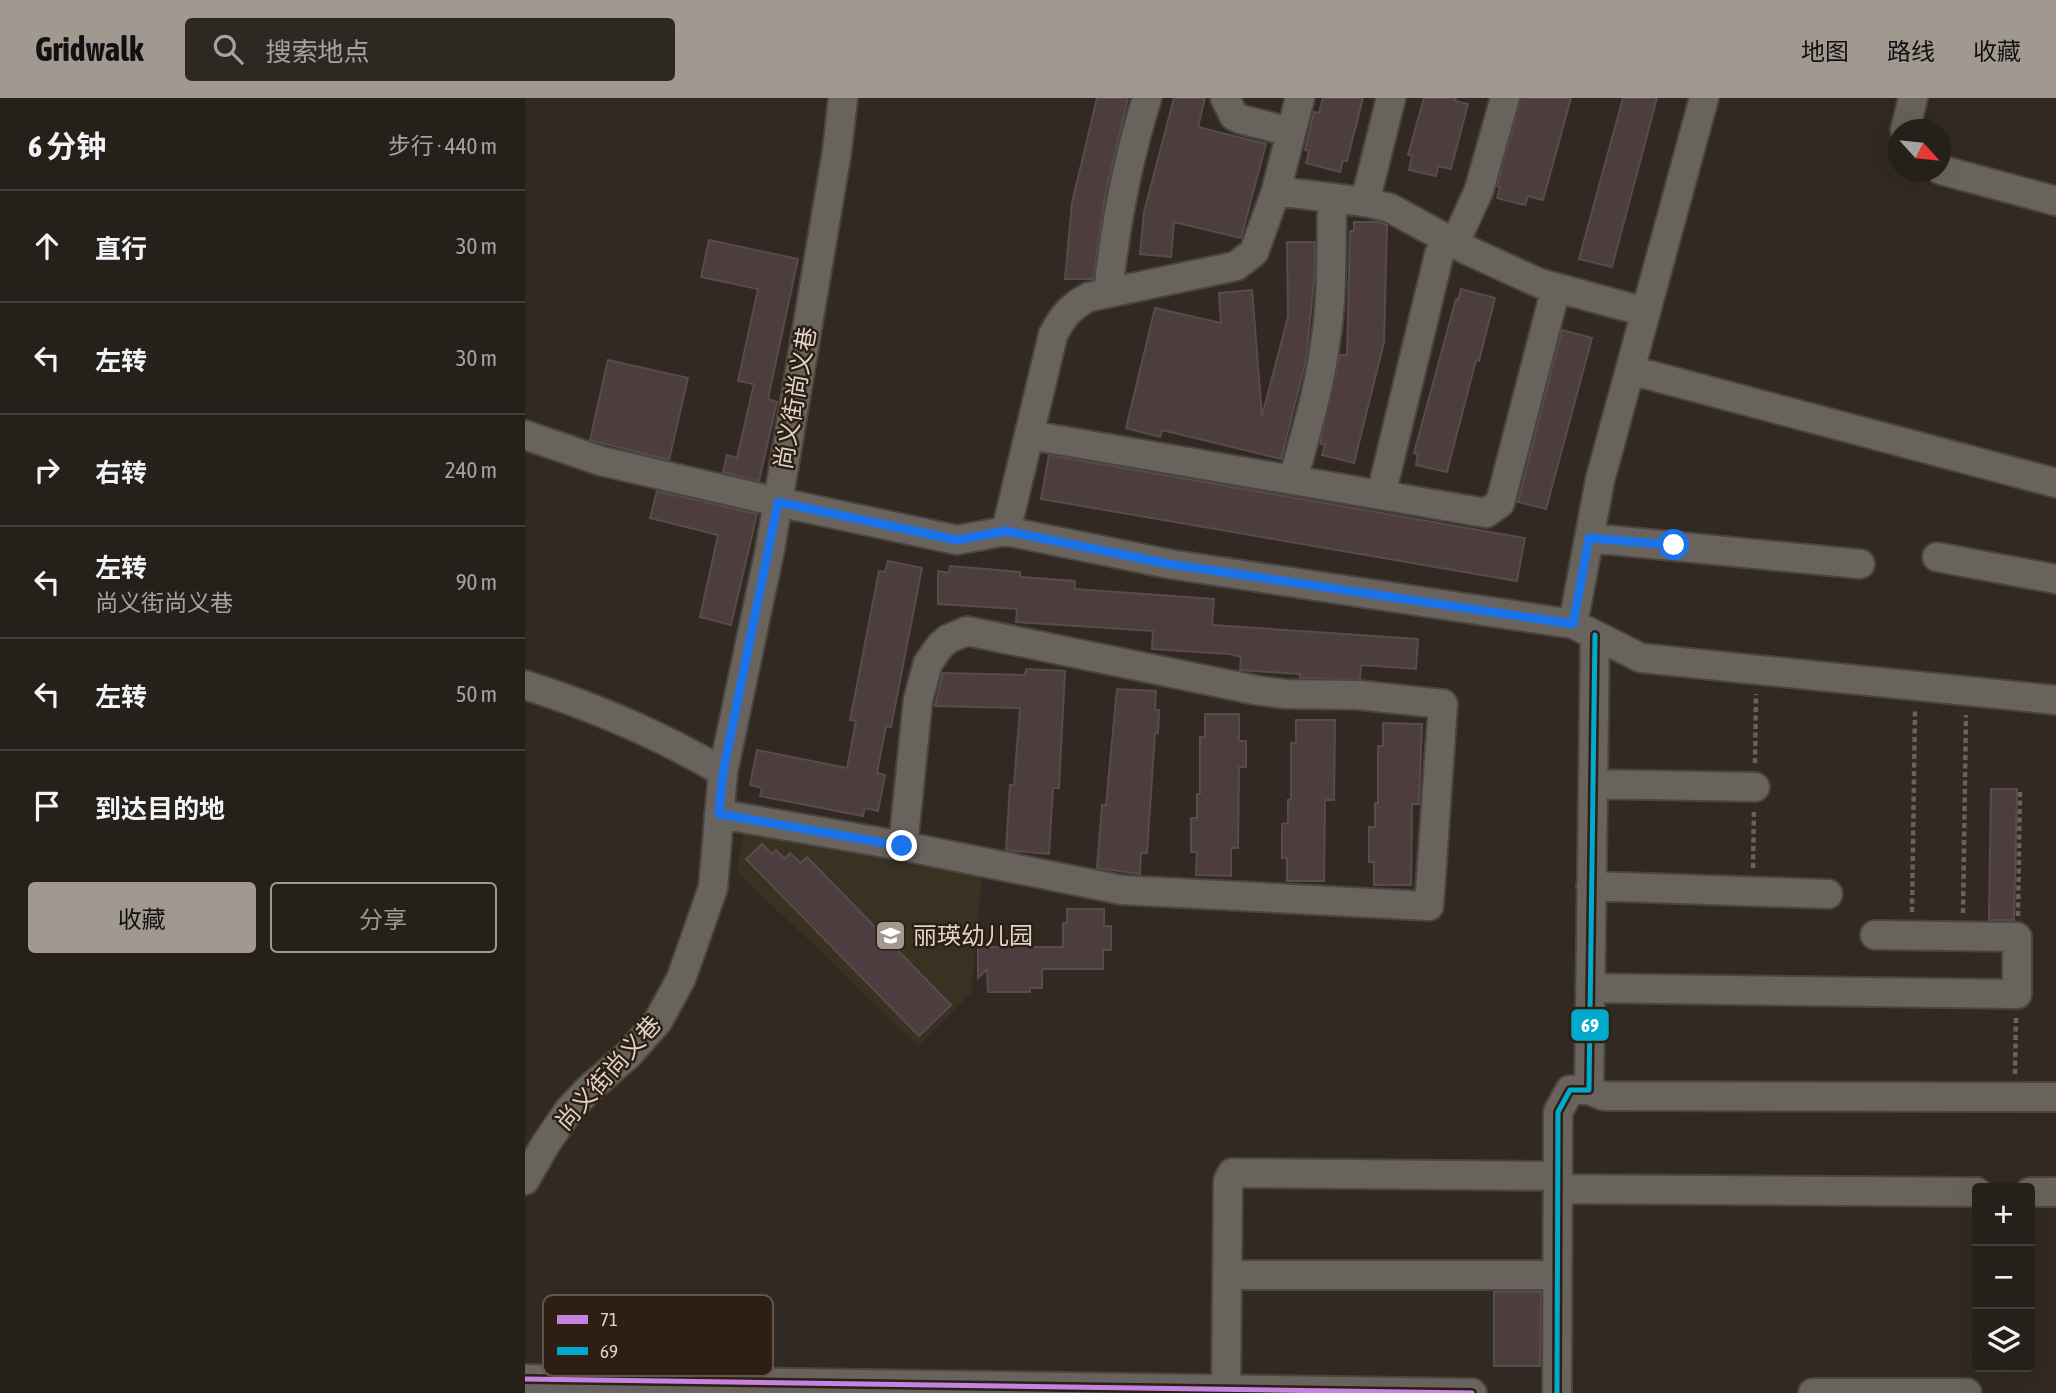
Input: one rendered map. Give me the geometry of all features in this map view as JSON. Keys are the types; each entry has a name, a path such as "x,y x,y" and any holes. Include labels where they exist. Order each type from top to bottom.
{"street":[{"name":"尚义街尚义巷","path":"525,1180 569,1110 589,1088 644,1039 671,1000 713,888 723,772 778,502 837,151 843,98"},
{"path":"1108,293 1121,197 1147,98"},
{"path":"1225,98 1234,116 1291,132"},
{"path":"1006,531 1053,335 1062,317 1078,302 1089,297 1236,266 1254,252 1276,191 1300,98"},
{"path":"1365,202 1391,98"},
{"path":"1381,495 1439,255 1451,241 1479,190 1504,98"},
{"path":"1588,1090 1593,784 1584,629 1589,538 1600,480 1704,98"},
{"path":"1908,119 1913,98"},
{"path":"1951,173 2056,201"},
{"path":"1276,191 1365,202 1389,208 1539,283 1646,312"},
{"path":"1293,480 1318,386 1326,344 1331,293 1332,199"},
{"path":"1029,435 1486,513 1500,503 1556,288"},
{"path":"1630,370 2056,483"},
{"path":"525,435 601,461 957,540 1006,531 1169,564 1584,629 1641,658 2056,699"},
{"path":"1589,538 1860,564"},
{"path":"1937,557 2056,579"},
{"path":"719,814 902,846 1122,890 1429,906 1443,704 1358,695 1285,694 1255,690 967,631 948,639 928,663 918,700 902,846"},
{"path":"525,685 612,715 723,772"},
{"path":"1593,784 1755,787"},
{"path":"1591,886 1828,894"},
{"path":"1590,988 2017,994 2017,937 1875,935"},
{"path":"1557,1393 1558,1112 1562,1100 1570,1090 1588,1090 1604,1096 2056,1097"},
{"path":"1226,1390 1228,1181 1232,1173 1972,1192"},
{"path":"2035,1192 2056,1192"},
{"path":"1227,1275 1557,1275"},
{"path":"525,1379 640,1388 1472,1393"},
{"path":"1812,1393 1967,1393"}],"path":[{"path":"1912,935 1915,685"},
{"path":"1963,936 1966,690"},
{"path":"2017,937 2020,790"},
{"path":"2015,1097 2017,994"}],"shaded area":[{"name":"丽瑛幼儿园","path":"744,833 982,877 971,993 918,1046 737,871"}],"building":[{"path":"1097,98 1128,98 1105,195 1093,279 1065,279 1072,203"},
{"path":"1174,98 1205,98 1198,127 1266,144 1241,238 1174,222 1171,257 1140,254 1144,212"},
{"path":"1323,98 1363,98 1347,161 1343,160 1340,172 1306,163 1309,151 1305,150 1314,112 1319,113"},
{"path":"1424,98 1456,98 1455,101 1468,104 1451,169 1438,166 1436,176 1409,170 1412,156 1408,155"},
{"path":"1521,98 1571,98 1543,200 1528,196 1525,205 1497,198 1500,187 1497,186"},
{"path":"1623,98 1657,98 1612,267 1579,259"},
{"path":"1354,222 1379,222 1387,225 1384,342 1354,463 1322,455 1325,445 1320,444 1340,355 1347,355 1350,231 1354,231"},
{"path":"709,240 798,259 768,399 777,402 759,481 723,472 727,455 737,458 754,384 738,381 758,289 701,277"},
{"path":"1287,242 1315,242 1315,271 1306,359 1281,459 1162,430 1160,437 1126,428 1155,308 1221,323 1219,293 1252,290 1262,416 1288,317"},
{"path":"1461,289 1495,298 1447,472 1416,465 1418,454 1414,453"},
{"path":"1562,330 1592,338 1546,509 1518,502"},
{"path":"608,360 688,378 669,460 590,440"},
{"path":"1049,455 1525,538 1517,581 1041,499"},
{"path":"657,491 757,514 731,625 700,617 718,535 650,518"},
{"path":"888,561 922,568 891,727 886,726 877,773 885,775 878,811 865,808 863,816 760,796 762,788 750,785 757,750 847,768 856,721 850,720 879,571 885,572"},
{"path":"950,566 1020,572 1020,577 1075,581 1075,589 1214,599 1212,625 1418,639 1416,669 1361,665 1360,679 1300,678 1300,674 1240,670 1241,657 1230,654 1152,649 1153,631 1016,622 1017,609 938,604 938,571 949,573"},
{"path":"1026,669 1065,671 1059,788 1053,788 1049,854 1006,850 1010,785 1014,785 1020,708 935,706 943,673 1025,675"},
{"path":"1117,689 1156,691 1155,710 1159,710 1147,853 1141,853 1140,874 1097,868"},
{"path":"1205,714 1239,714 1239,741 1246,741 1246,767 1239,767 1238,848 1231,848 1231,876 1196,875 1197,852 1191,852 1191,818 1197,818 1197,794 1200,794 1200,737 1205,737"},
{"path":"1296,720 1335,720 1334,800 1325,800 1324,881 1287,881 1287,858 1282,858 1282,824 1288,823 1288,800 1291,800 1291,743 1296,743"},
{"path":"1383,723 1422,724 1419,804 1412,804 1411,885 1374,885 1374,862 1369,862 1369,827 1375,827 1375,803 1378,803 1378,746 1383,746"},
{"path":"1991,789 2017,789 2014,920 1989,920"},
{"path":"762,844 772,854 776,850 785,859 790,853 801,863 807,857 951,1005 919,1036 746,859"},
{"path":"1067,909 1104,909 1104,926 1111,926 1111,950 1103,950 1103,969 1042,969 1042,988 1030,988 1030,992 988,992 987,969 978,978 978,947 1063,947 1063,923 1067,923"},
{"path":"1494,1292 1541,1292 1540,1366 1494,1366"}],"transit line":[{"name":"69","path":"1557,1393 1558,1112 1570,1090 1589,1090 1595,635"},
{"name":"71","path":"525,1379 1472,1393"}],"place":[{"name":"丽瑛幼儿园","path":"890,935"}],"route":[{"path":"902,846 719,814 723,772 778,502 957,540 1006,531 1169,564 1573,624 1589,538 1674,545"}]}
